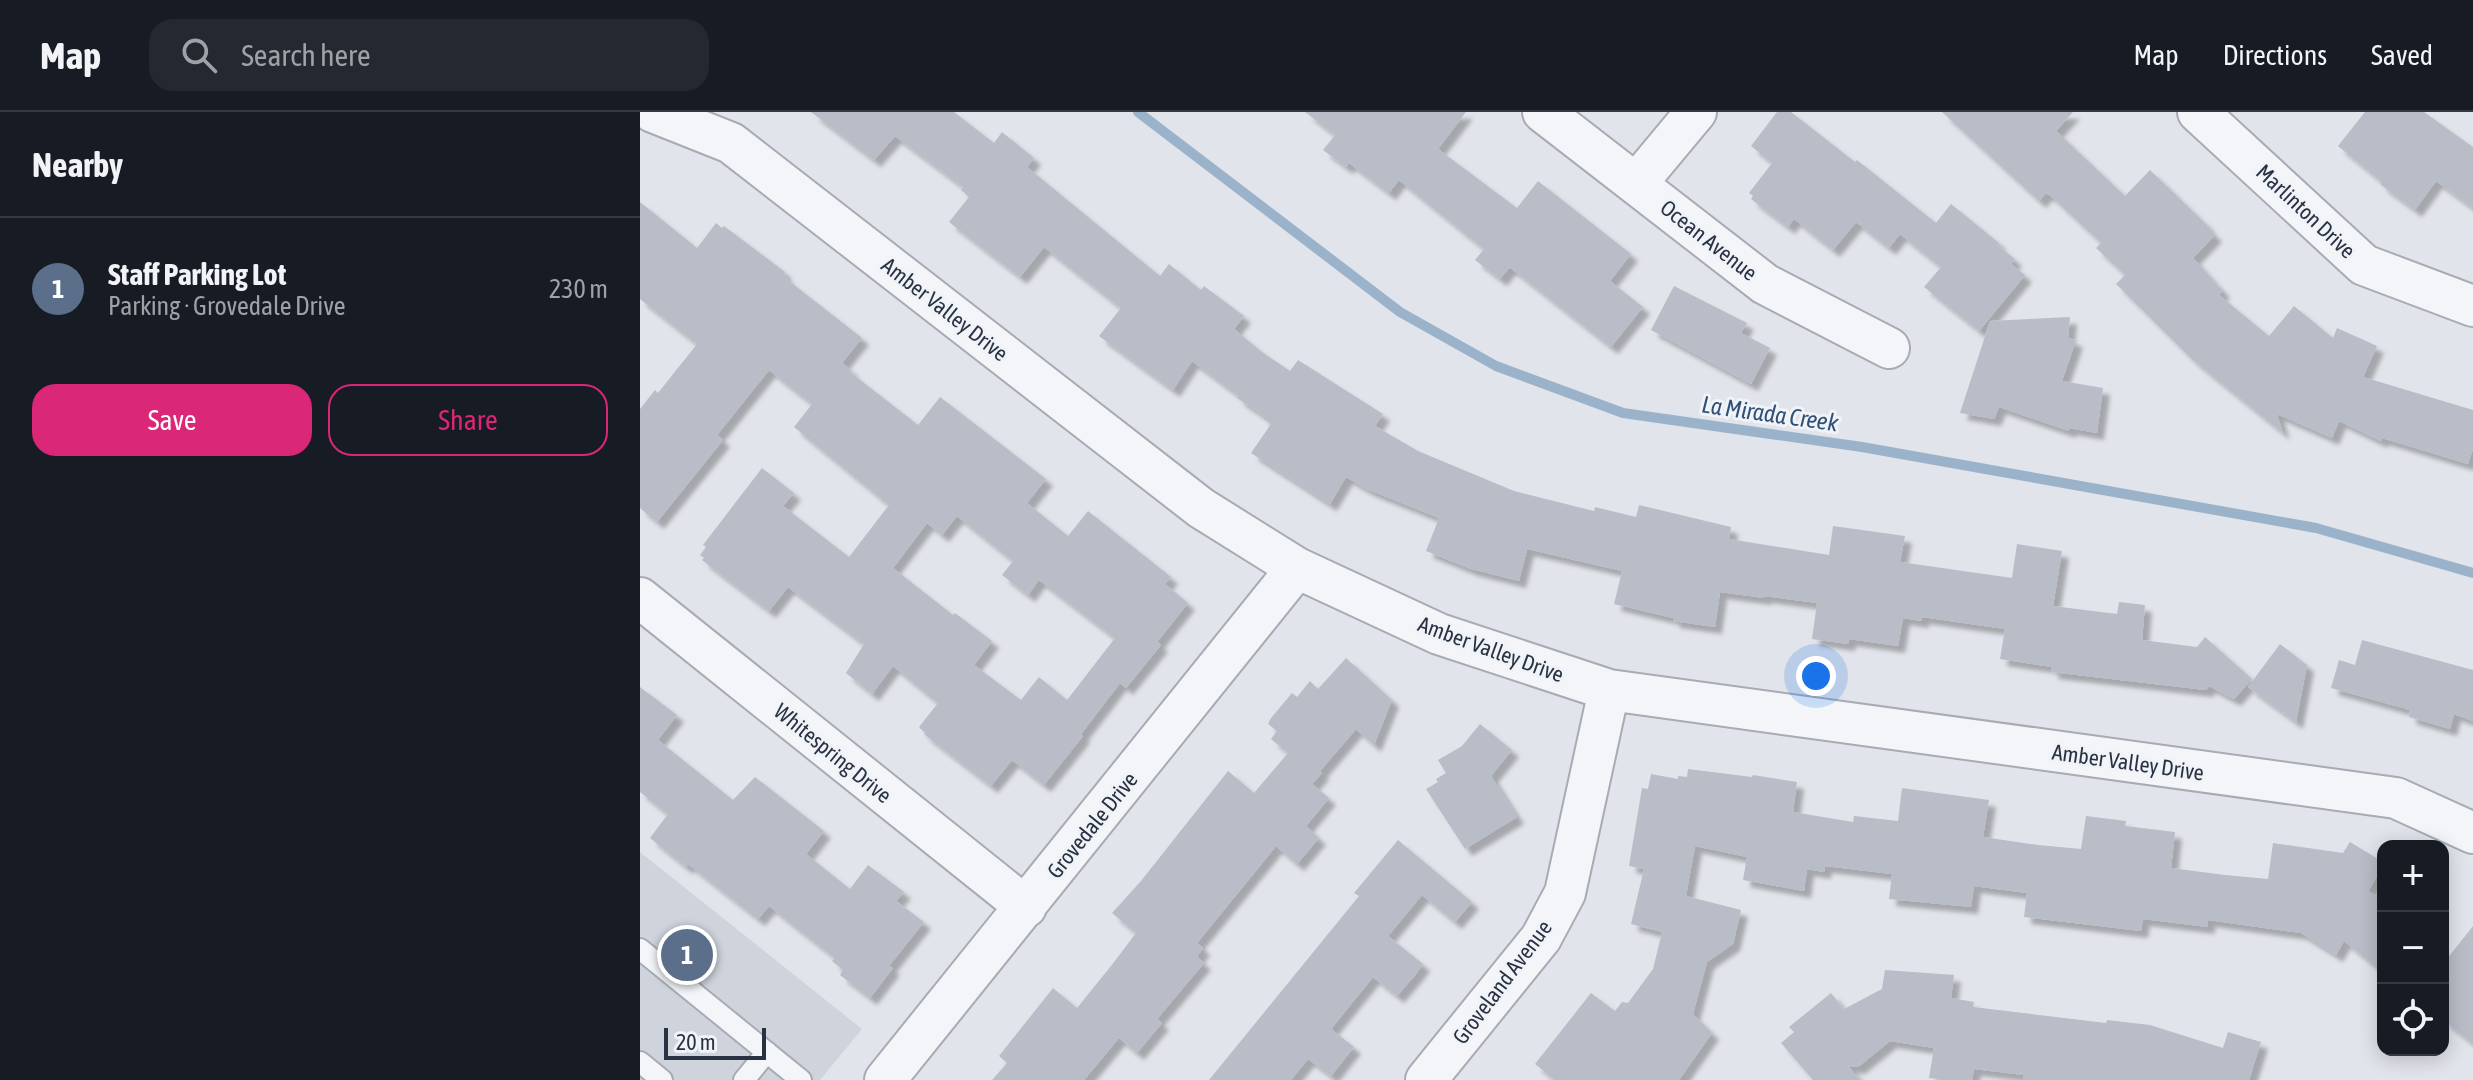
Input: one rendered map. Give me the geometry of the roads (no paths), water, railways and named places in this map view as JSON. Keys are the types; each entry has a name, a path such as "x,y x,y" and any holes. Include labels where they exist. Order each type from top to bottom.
{"street":[{"name":"Amber Valley Drive","path":"653,112 731,143 1201,508 1297,568 1439,634 1609,690 2396,798 2473,833"},
{"name":"Ocean Avenue","path":"1543,112 1765,284 1889,348"},
{"path":"1636,184 1696,112"},
{"name":"Marlinton Drive","path":"2216,118 2364,265 2473,306"},
{"name":"Grovedale Drive","path":"885,1080 1297,568"},
{"name":"Whitespring Drive","path":"640,598 1026,907"},
{"name":"Groveland Avenue","path":"1426,1080 1541,938 1565,893 1609,690"}],"lane":[{"path":"640,949 801,1080"},
{"path":"744,1080 767,1052"},
{"path":"640,1062 662,1080"}],"waterway":[{"name":"La Mirada Creek","path":"1138,112 1400,312 1496,366 1623,413 1862,447 2316,528 2473,573"}],"place":[{"name":"Staff Parking Lot","path":"687,955"}]}
